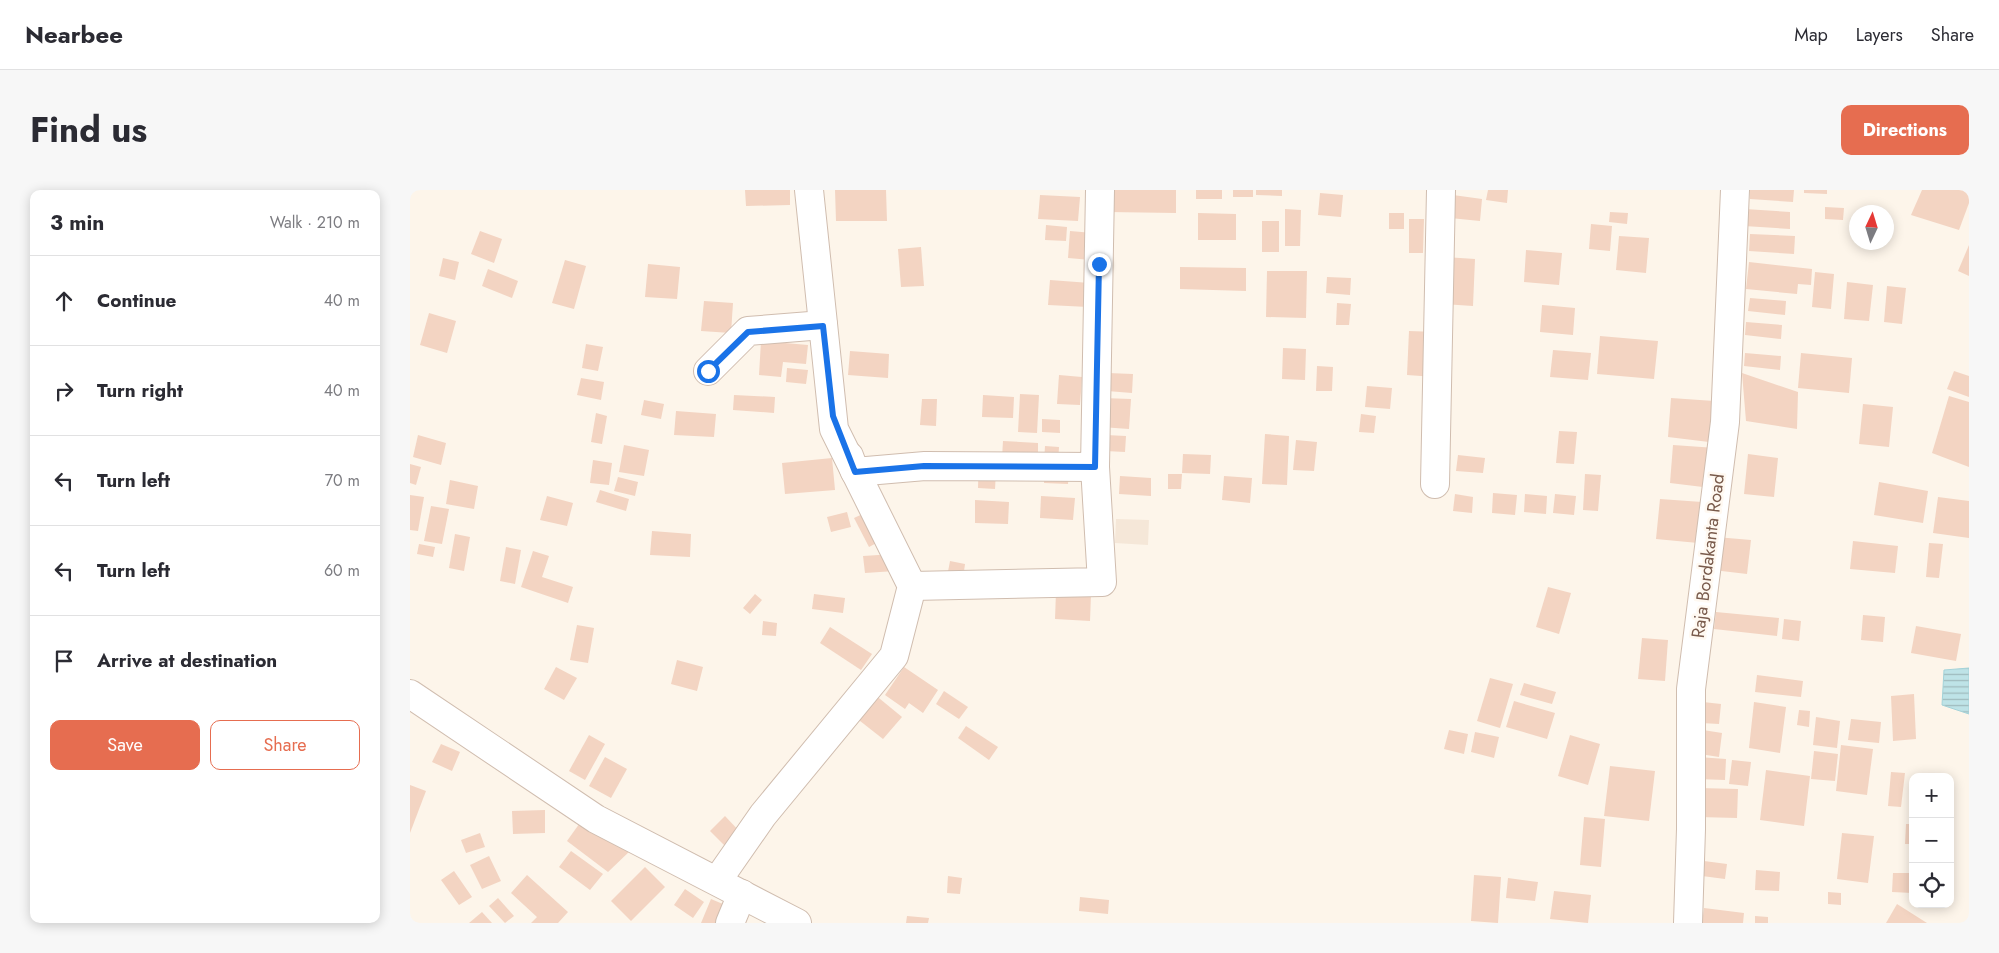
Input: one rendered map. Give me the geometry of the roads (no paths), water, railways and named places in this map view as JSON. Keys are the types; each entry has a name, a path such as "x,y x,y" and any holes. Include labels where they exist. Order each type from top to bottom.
{"street":[{"path":"717,881 763,815 894,656 912,586 855,472 833,416 809,190"},
{"path":"912,586 1102,582 1095,467 1100,190"},
{"path":"1435,484 1441,190"},
{"name":"Raja Bordakanta Road","path":"1688,923 1691,829 1691,689 1724,422 1736,190"},
{"path":"708,371 748,332 823,326"},
{"path":"855,472 924,466 1095,467"},
{"path":"410,694 596,819 797,923"},
{"path":"730,923 742,894"}],"water":[{"path":"1969,668 1969,714 1942,705 1944,670"}]}
